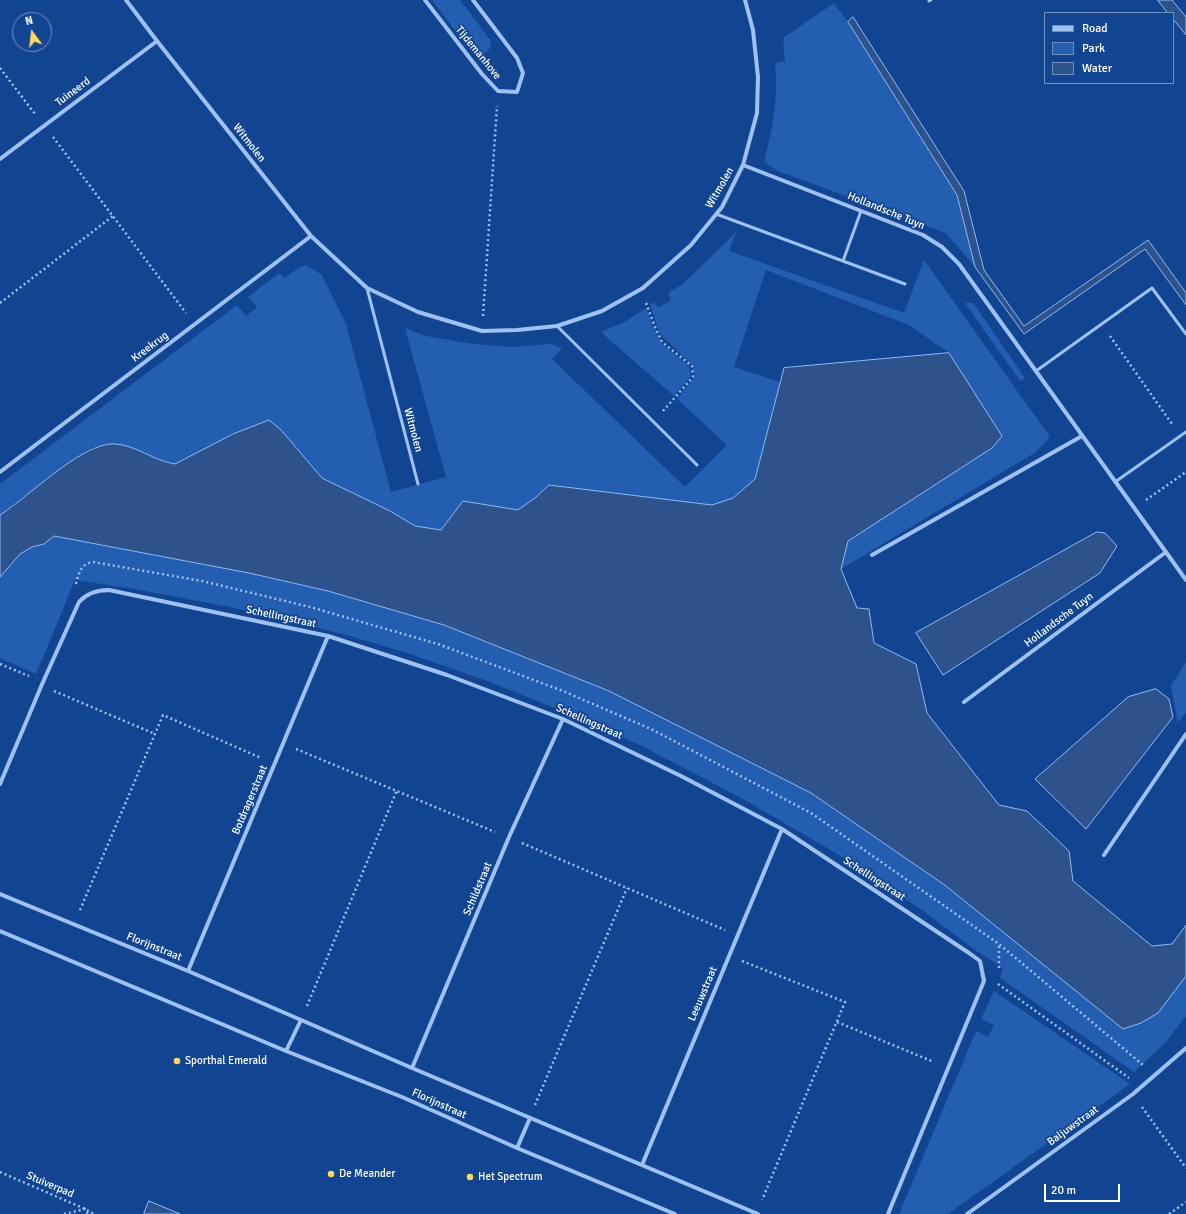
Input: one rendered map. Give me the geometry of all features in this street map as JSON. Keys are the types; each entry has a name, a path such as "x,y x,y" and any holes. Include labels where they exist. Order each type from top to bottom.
{"street":[{"name":"Witmolen","path":"126,0 311,236 367,288 418,312 482,331 517,330 557,326 602,312 641,289 691,245 722,207 743,165 756,113 758,77 753,30 745,0"},
{"name":"Tijdemanhove","path":"425,0 482,74 498,91 518,92 523,73 517,58 473,0"},
{"name":"Tuineerd","path":"0,159 156,40"},
{"name":"Hollandsche Tuyn","path":"743,165 923,235 942,247 959,264 1186,580"},
{"name":"Kreekrug","path":"0,472 311,236"},
{"path":"872,555 1082,436"},
{"name":"Hollandsche Tuyn","path":"964,702 1166,552"},
{"name":"Schellingstraat","path":"0,784 42,684 79,602 84,596 100,590 117,591 328,636 447,675 563,719 681,776 782,829 970,953 980,962 984,981"},
{"name":"Botdragerstraat","path":"188,971 328,636"},
{"name":"Schildstraat","path":"412,1068 509,838 563,719"},
{"path":"1104,855 1186,734"},
{"name":"Leeuwstraat","path":"642,1165 782,829"},
{"name":"Florijnstraat","path":"0,894 188,971 412,1068 757,1214"},
{"name":"Florijnstraat","path":"0,931 286,1051 402,1097 517,1148 675,1214"},
{"path":"888,1214 984,981"},
{"path":"286,1051 301,1020"},
{"name":"Baljuwstraat","path":"968,1214 1133,1094 1186,1048"},
{"path":"517,1148 530,1118"}],"lane":[{"path":"843,261 861,211"},
{"path":"716,214 905,284"},
{"name":"Witmolen","path":"367,288 418,484"},
{"path":"1036,371 1152,288 1186,334"},
{"path":"557,326 698,465"},
{"path":"1115,482 1186,432"}],"path":[{"path":"0,68 195,324"},
{"path":"482,331 498,91"},
{"path":"0,303 113,216"},
{"path":"641,289 655,328 662,342 692,366 692,377 654,422"},
{"path":"1102,325 1181,436"},
{"path":"1134,509 1186,472"},
{"path":"0,664 155,734"},
{"path":"74,924 163,715 275,764"},
{"path":"283,743 738,935"},
{"path":"301,1020 397,790"},
{"path":"530,1118 627,888"},
{"path":"999,944 1155,1075"},
{"path":"729,956 845,1002 757,1214"},
{"path":"984,981 998,984 1142,1087"},
{"path":"837,1022 948,1068"},
{"path":"1133,1094 1186,1168"},
{"name":"Stuiverpad","path":"0,1172 94,1214"},
{"path":"1169,1214 1186,1202"},
{"path":"64,1214 85,1209 88,1214"}],"green space":[{"path":"432,0 460,0 491,41 490,48 484,55 473,54"},
{"path":"834,3 848,22 957,195 975,267 946,233 778,171 764,162 775,109 775,63 785,61 783,38"},
{"path":"736,232 729,251 904,313 924,260 1050,437 1036,452 841,569 848,541 992,448 1002,436 949,353 909,325 766,270 734,367 780,382 755,479 733,498 712,505 549,485 535,498 518,510 463,501 441,530 415,526 390,511 322,478 281,430 269,420 233,434 175,464 165,462 135,449 105,444 92,448 58,471 0,515 0,484 237,305 246,316 257,307 248,297 279,273 285,278 298,268 306,265 322,275 346,324 391,492 446,477 405,328 426,336 473,344 511,347 551,344 562,348 552,359 685,487 727,445 677,399 695,377 693,366 660,334 650,305 654,302 658,308 671,300 668,293 683,284"},
{"path":"965,303 973,303 1025,378 1020,381"},
{"path":"646,308 653,327 662,344 689,366 691,376 674,396 604,335 602,331 625,322"},
{"path":"54,536 249,573 328,591 444,625 609,691 811,793 946,886 1158,1013 1186,976 1186,1016 1165,1043 1134,1072 1000,978 1003,968 978,952 926,913 839,855 743,799 642,746 594,724 490,682 407,653 350,636 230,607 135,589 75,580 36,674 0,658 0,577 20,554 32,547 44,544"},
{"path":"1186,662 1186,712 1178,723 1171,686"},
{"path":"994,991 1130,1084 948,1214 899,1214 976,1031 988,1037 994,1025 981,1019"}],"water":[{"path":"1158,0 1172,0 1186,17 1186,35 1174,20 1174,12 1167,12"},
{"path":"853,17 964,191 984,270 1024,326 1148,240 1186,293 1186,305 1145,249 1024,334 975,267 957,195 848,22"},
{"path":"949,353 1002,436 992,448 848,541 841,569 857,608 869,609 874,643 916,664 927,713 999,805 1027,811 1069,851 1073,881 1152,946 1172,944 1186,925 1186,976 1158,1013 1141,1023 1123,1029 946,886 811,793 609,691 444,625 328,591 249,573 54,536 44,544 32,547 20,554 0,577 0,515 70,462 93,449 105,445 123,445 160,460 175,464 233,434 269,420 281,430 322,478 390,511 415,526 441,530 463,501 518,510 535,498 549,485 712,505 733,498 755,479 784,368"},
{"path":"1097,532 1105,533 1117,546 1100,573 943,675 916,633"},
{"path":"1156,689 1169,699 1173,717 1086,829 1035,779 1128,697"},
{"path":"149,1201 180,1214 144,1214"}],"place":[{"name":"Sporthal Emerald","path":"177,1061"},
{"name":"De Meander","path":"331,1174"},
{"name":"Het Spectrum","path":"470,1177"}]}
